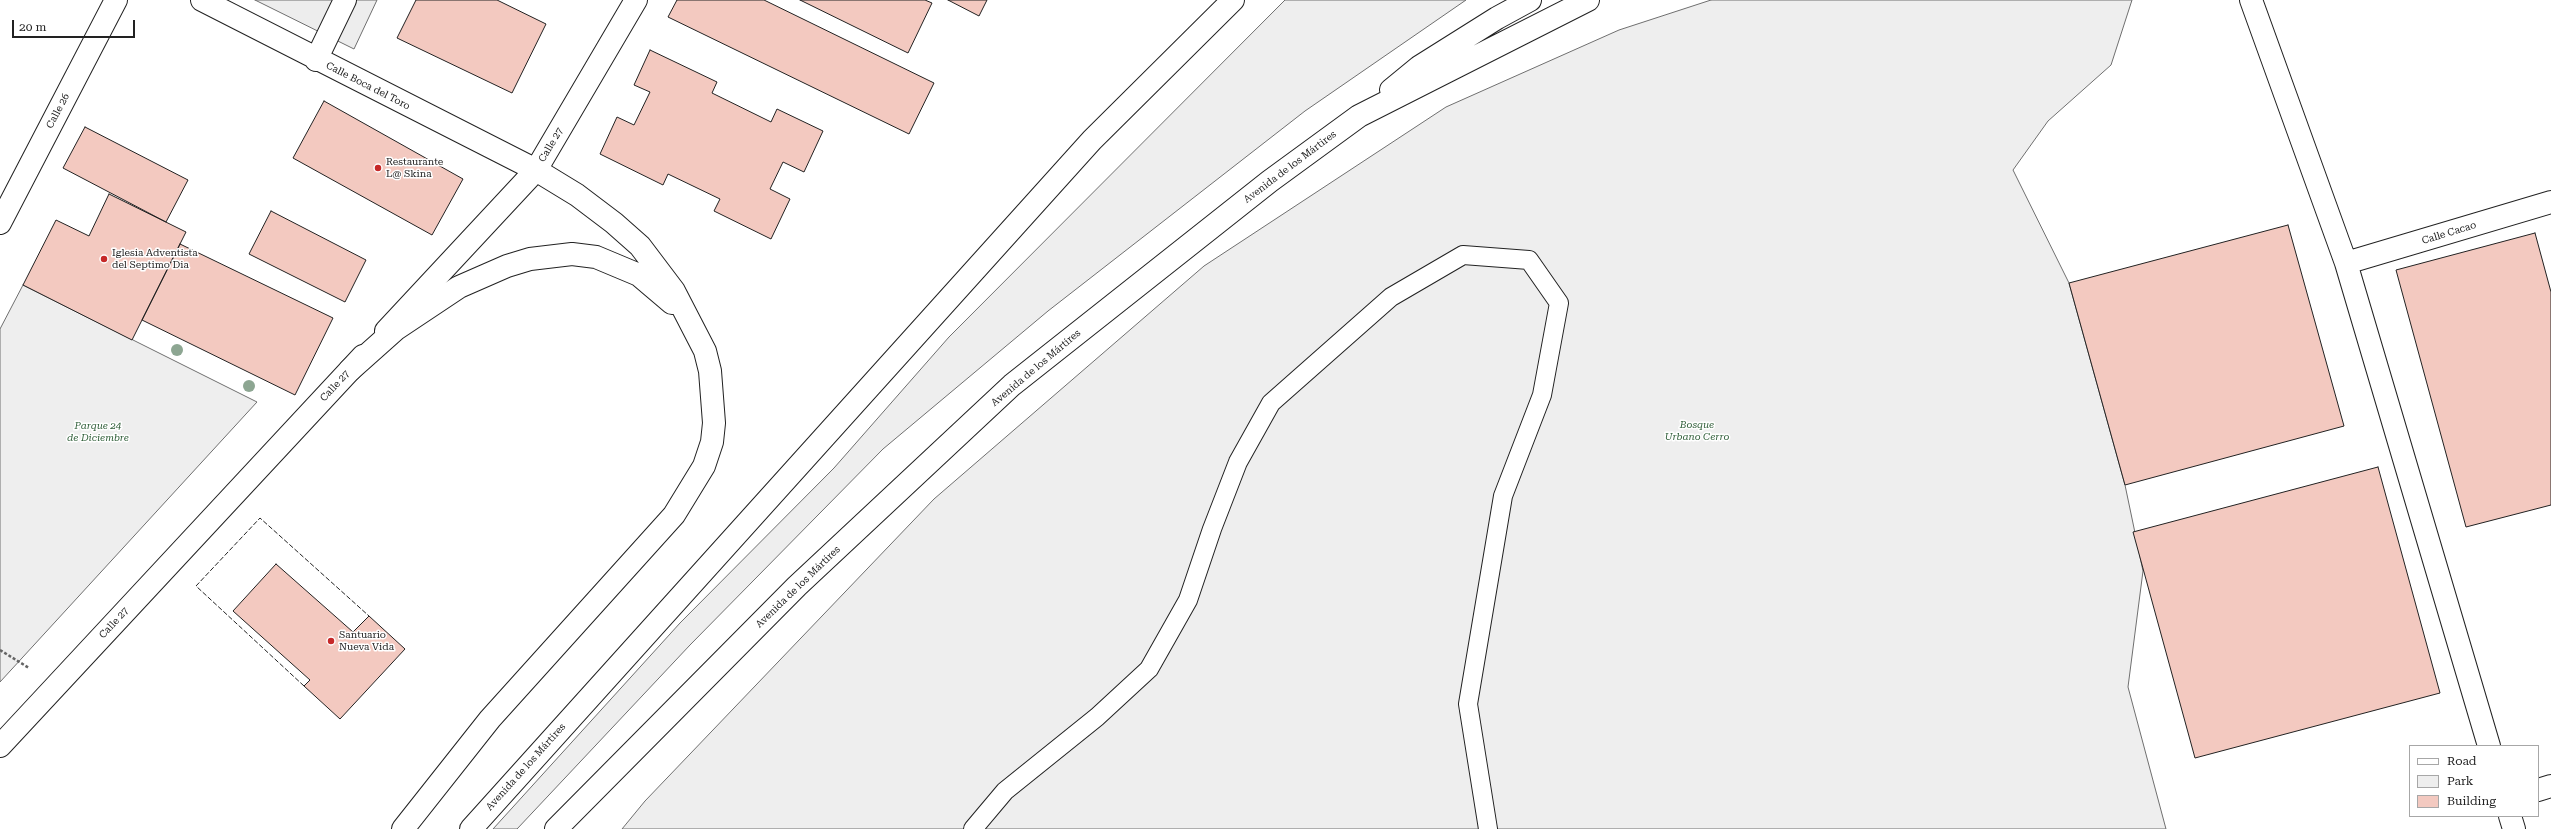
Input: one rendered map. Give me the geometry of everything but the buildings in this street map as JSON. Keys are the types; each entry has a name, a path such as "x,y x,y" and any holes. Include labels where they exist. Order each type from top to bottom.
{"main road":[{"name":"Calle 26","path":"0,222 116,0"},
{"name":"Calle Boca del Toro","path":"202,0 316,60 536,170 577,195 640,246 674,291 689,321"},
{"path":"316,60 345,0"},
{"name":"Calle 27","path":"0,746 536,170 636,0"},
{"name":"Avenida de los Mártires","path":"471,829 1092,140 1233,0"},
{"path":"1359,116 1419,67 1497,18 1530,0"},
{"name":"Avenida de los Mártires","path":"559,827 797,586 1012,385 1264,186 1359,116 1588,0"},
{"path":"2251,0 2346,263 2489,745"},
{"name":"Calle Cacao","path":"2346,263 2551,202"},
{"path":"350,370 396,330 459,288 507,266 552,255 572,254 596,257 617,264 639,275 664,294 689,321 705,351 710,372 714,422 712,442 704,466 674,515 490,719 403,829"},
{"path":"2539,790 2551,786"},
{"path":"2510,817 2514,829"}],"lane":[{"path":"973,829 1005,791 1097,717 1148,669 1188,600 1212,529 1238,462 1272,403 1391,297 1463,255 1529,260 1559,303 1542,395 1503,496 1468,704 1488,829"}],"green space":[{"path":"1285,0 1466,0 1305,111 1048,311 883,449 690,645 517,829 493,829 680,623 834,468 949,337"},
{"name":"Bosque Urbano Cerro","path":"1711,0 2132,0 2111,65 2048,121 2013,170 2069,283 2125,485 2143,571 2128,687 2166,829 622,829 645,801 934,499 1204,266 1446,107 1619,30"},
{"name":"Parque 24 de Diciembre","path":"23,285 257,402 0,682 0,329"}],"shaded area":[{"path":"255,0 377,0 354,49"}],"fence":[{"path":"304,686 196,586 260,518 369,616"}],"place":[{"name":"Restaurante L@ Skina","path":"378,168"},
{"name":"Iglesia Adventista del Septimo Dia","path":"104,259"},
{"name":"Santuario Nueva Vida","path":"331,641"}]}
